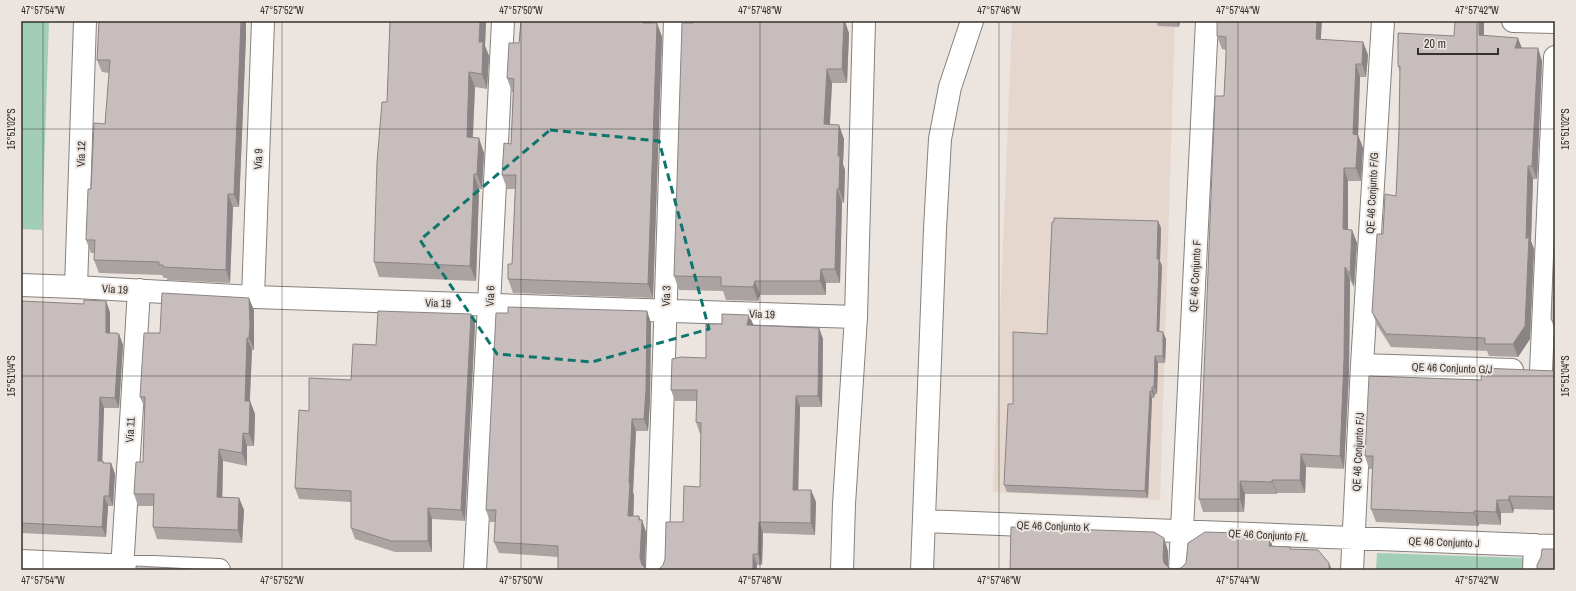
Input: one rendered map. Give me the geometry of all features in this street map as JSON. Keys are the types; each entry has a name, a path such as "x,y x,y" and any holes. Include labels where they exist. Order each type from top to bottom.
{"street":[{"name":"Via 12","path":"76,287 85,21"},
{"name":"Via 9","path":"253,298 263,21"},
{"name":"Via 6","path":"474,570 489,305 502,21"},
{"name":"Via 3","path":"657,570 674,21"},
{"path":"842,570 856,317 864,21"},
{"path":"922,570 934,245 940,139 950,87 972,21"},
{"name":"QE 46 Conjunto F","path":"1180,570 1206,21"},
{"name":"QE 46 Conjunto F/G","path":"1362,365 1383,21"},
{"path":"1513,21 1555,22"},
{"path":"1548,371 1555,57"},
{"name":"Via 19","path":"21,286 139,290 253,298 856,317"},
{"name":"Via 11","path":"122,568 139,290"},
{"name":"QE 46 Conjunto G/J","path":"1362,365 1548,371"},
{"name":"QE 46 Conjunto F/J","path":"1352,570 1362,365"},
{"name":"QE 46 Conjunto K","path":"924,521 1183,530"},
{"name":"QE 46 Conjunto F/L","path":"1183,530 1354,539"},
{"name":"QE 46 Conjunto J","path":"1354,539 1545,545"},
{"path":"1534,570 1545,545"},
{"path":"21,561 122,568 219,570"}],"highlighted area":[{"path":"550,130 659,141 709,329 592,362 497,354 420,240"}],"shaded area":[{"path":"1012,21 1175,21 1160,500 993,492"}],"green space":[{"path":"21,21 49,21 42,230 21,229"},
{"path":"1377,553 1527,558 1526,570 1376,570"}],"building":[{"path":"99,21 241,21 234,194 228,194 226,270 163,267 163,265 159,265 159,262 94,260 95,240 86,240 88,189 91,189 94,123 105,124 110,60 97,60"},
{"path":"390,21 480,21 479,42 483,42 482,74 469,72 467,137 479,138 477,174 474,174 470,266 374,262 377,162 382,102 387,102"},
{"path":"521,21 644,21 643,23 657,23 648,284 508,279 508,264 512,264 516,175 502,175 504,143 511,144 514,79 507,78 509,43 519,43"},
{"path":"693,21 844,21 842,69 827,69 824,124 839,125 838,156 840,156 839,189 837,189 835,269 821,269 820,281 755,281 753,287 721,286 721,277 674,276 682,23 693,23"},
{"path":"1217,21 1317,21 1316,39 1363,42 1362,64 1356,64 1353,134 1358,135 1356,168 1344,168 1343,229 1352,230 1350,274 1345,267 1344,359 1340,456 1301,454 1300,480 1272,480 1272,482 1240,481 1240,499 1199,499 1215,96 1224,96 1226,55 1226,37 1217,36"},
{"path":"1455,21 1479,21 1479,35 1518,38 1515,48 1538,48 1532,166 1528,166 1526,239 1529,236 1525,326 1513,344 1485,344 1485,338 1386,334 1372,312 1377,234 1383,234 1385,194 1396,196 1400,66 1398,66 1398,33 1454,36"},
{"path":"1054,218 1158,221 1157,259 1159,259 1157,331 1163,332 1163,356 1155,356 1154,387 1152,387 1152,391 1150,391 1145,491 1004,485 1008,404 1013,404 1013,332 1047,334 1052,222 1054,222"},
{"path":"1555,219 1555,324 1551,319"},
{"path":"162,293 249,298 250,325 249,338 247,338 245,401 250,401 249,434 243,433 242,453 219,449 217,497 239,498 238,530 153,527 154,494 134,494 136,462 143,462 145,397 140,397 144,333 160,333"},
{"path":"84,300 106,301 106,333 119,334 115,398 100,397 98,461 103,461 103,463 111,463 109,496 104,496 102,527 21,523 21,301 84,304"},
{"path":"508,307 647,311 644,419 632,419 628,516 639,516 639,520 642,520 640,558 642,565 649,570 558,570 558,546 494,542 496,510 486,510 496,313 508,313"},
{"path":"378,311 471,314 461,510 428,508 428,541 391,541 351,528 351,491 295,488 299,410 309,411 309,378 351,380 353,344 376,345"},
{"path":"722,314 749,315 747,325 819,328 818,396 796,396 793,490 811,490 811,523 759,522 758,554 753,554 753,570 656,570 663,565 665,559 666,522 683,522 684,486 700,487 701,423 696,422 697,390 671,390 672,359 681,357 706,358 706,324 722,324"},
{"path":"1482,368 1555,371 1555,497 1509,496 1509,500 1497,500 1496,512 1474,511 1474,513 1371,509 1373,456 1365,456 1369,376 1481,380"},
{"path":"1011,527 1154,532 1164,538 1164,563 1169,568 1175,569 1181,568 1186,563 1188,543 1205,532 1238,533 1238,536 1270,538 1269,546 1290,547 1290,549 1318,550 1329,563 1329,570 1010,570"},
{"path":"1542,549 1555,549 1555,570 1537,570"},
{"path":"136,566 212,570 136,570"}]}
